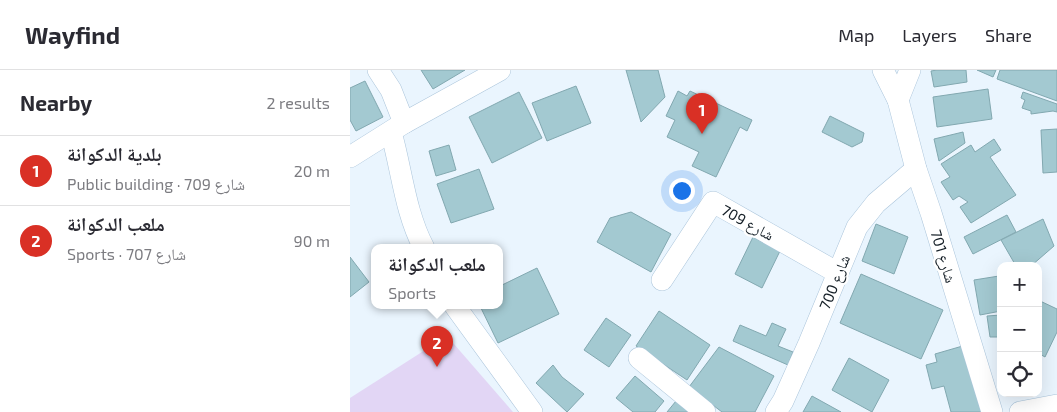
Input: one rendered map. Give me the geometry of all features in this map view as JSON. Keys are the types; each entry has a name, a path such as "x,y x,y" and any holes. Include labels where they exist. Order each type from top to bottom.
{"street":[{"path":"378,70 391,90 411,216 422,244"},
{"path":"350,157 398,127 500,70"},
{"name":"شارع 701","path":"883,70 898,100 916,169 992,412"},
{"path":"898,100 910,70"},
{"name":"شارع 700","path":"776,412 809,344 856,227 876,203 916,169"},
{"name":"شارع 709","path":"662,280 713,202 838,273"},
{"path":"457,309 532,412"},
{"path":"639,358 705,412"},
{"path":"1020,412 1057,405"}],"shaded area":[{"path":"447,336 513,412 350,412 350,398"}],"building":[{"path":"421,70 465,70 433,89"},
{"path":"626,70 658,70 665,97 641,122"},
{"path":"966,70 967,82 934,87 931,71"},
{"path":"977,70 996,70 993,77"},
{"path":"1000,70 1057,70 1057,101 997,79"},
{"path":"365,81 383,117 356,131 350,120 350,88"},
{"path":"576,86 591,123 547,141 532,103"},
{"path":"988,89 992,119 937,127 933,97"},
{"path":"678,91 687,96 690,91 752,120 747,131 740,127 716,177 692,166 699,152 667,137 675,120 666,116"},
{"path":"519,92 542,138 492,163 469,117"},
{"path":"1023,92 1057,104 1057,112 1031,114 1031,111 1022,108 1025,100 1021,98"},
{"path":"830,116 864,133 862,142 852,147 822,132"},
{"path":"1057,129 1057,172 1043,173 1041,130"},
{"path":"963,132 965,143 939,161 934,139"},
{"path":"994,139 1001,150 990,157 1016,195 971,223 960,207 968,202 959,196 953,200 941,182 950,177 941,164 971,145 975,152"},
{"path":"449,145 456,170 436,176 429,151"},
{"path":"479,169 494,209 451,223 437,184"},
{"path":"631,212 671,234 651,272 597,242 610,218"},
{"path":"1007,215 1016,232 973,254 964,237"},
{"path":"1043,219 1054,246 1036,262 1014,262 1001,240"},
{"path":"876,224 908,237 894,274 862,261"},
{"path":"753,237 780,251 762,288 735,274"},
{"path":"350,257 369,282 350,297"},
{"path":"537,268 559,314 498,343 481,309 503,309 503,285"},
{"path":"861,274 943,310 921,359 840,323"},
{"path":"997,276 997,312 980,315 974,280"},
{"path":"1042,302 1057,309 1057,332 1045,357 1042,355"},
{"path":"659,311 710,345 687,380 636,346"},
{"path":"997,315 997,337 990,337 987,316"},
{"path":"606,318 631,335 609,367 584,350"},
{"path":"772,323 786,329 778,346 793,352 788,365 733,341 740,325 766,336"},
{"path":"966,345 985,412 951,412 944,386 932,389 926,365 937,362 935,354"},
{"path":"719,347 774,376 755,412 722,412 689,387"},
{"path":"849,358 889,380 872,412 832,390"},
{"path":"553,365 562,377 584,394 567,412 536,383"},
{"path":"635,376 664,401 655,412 633,412 616,398"},
{"path":"812,396 841,412 803,412"},
{"path":"676,401 690,412 667,412"}],"place":[{"name":"بلدية الدكوانة","path":"702,134"},
{"name":"ملعب الدكوانة","path":"437,367"}]}
